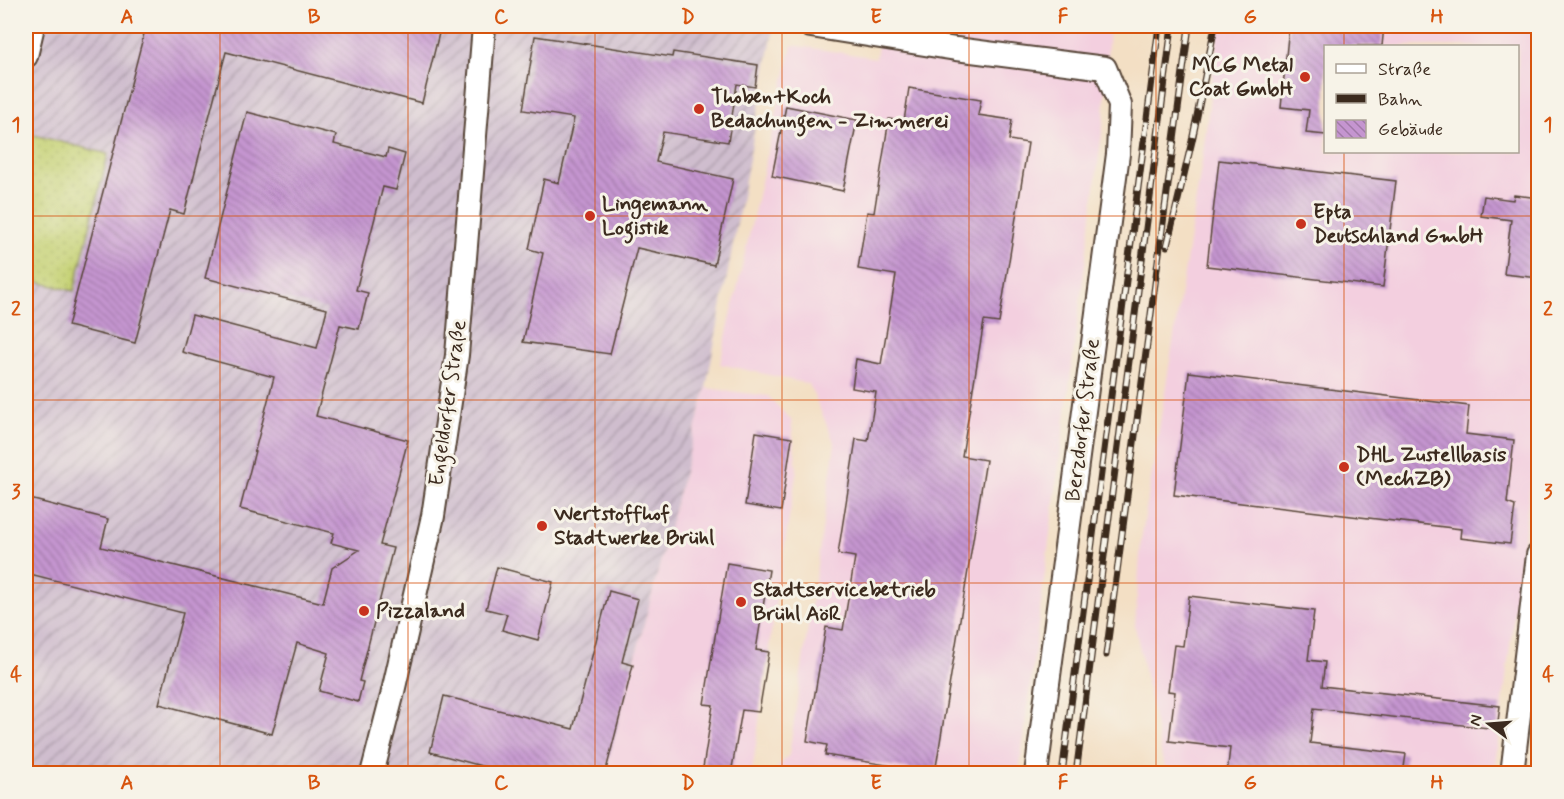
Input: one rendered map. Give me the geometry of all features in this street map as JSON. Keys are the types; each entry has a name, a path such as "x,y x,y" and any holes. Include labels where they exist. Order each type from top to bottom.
{"street":[{"path":"26,56 33,26"},
{"name":"Engeldorfer Straße","path":"372,774 433,516 456,363 484,26"},
{"name":"Berzdorfer Straße","path":"811,26 956,49 1106,68 1120,105 1118,154 1036,774"},
{"path":"1512,774 1539,555"}],"shaded area":[{"path":"26,26 774,26 706,388 605,773 26,773"},
{"path":"881,26 1109,26 1104,117 1019,773 773,773 789,755 835,444 809,384 720,364 792,45 876,58"},
{"path":"1219,26 1538,26 1538,423 1494,773 1169,774 1163,762 1135,626 1141,541 1202,162"},
{"path":"706,388 768,396 791,420 797,469 773,618 752,773 605,774"},
{"path":"1538,704 1538,773 1532,773"}],"green space":[{"path":"26,133 108,154 74,291 26,279"}],"building":[{"path":"146,26 425,26 440,29 422,103 226,52 184,214 170,210 135,343 68,326"},
{"name":"MCG Metal Coat GmbH","path":"1289,26 1384,26 1382,45 1324,45 1324,135 1306,133 1309,110 1281,107"},
{"path":"535,36 672,57 673,52 758,65 755,87 737,84 728,142 663,132 656,162 733,179 714,265 637,248 610,354 523,342 543,253 529,249 544,179 559,183 574,118 523,110"},
{"path":"909,88 981,100 978,115 1012,120 1009,140 1028,143 999,323 984,321 962,456 986,460 935,773 825,755 827,745 807,741 826,627 843,630 855,557 838,554 856,439 868,441 876,392 852,388 856,359 881,364 896,275 858,269 867,212 874,213 889,119 904,121"},
{"path":"786,106 857,120 843,191 772,176"},
{"path":"247,112 336,135 334,144 386,157 388,149 405,154 396,190 383,187 356,290 368,293 359,329 340,325 316,416 408,440 380,545 393,548 359,681 363,682 358,702 319,691 329,653 297,643 272,734 159,704 183,613 26,573 26,498 108,519 101,547 323,603 332,568 359,550 331,543 334,533 240,509 274,377 182,352 192,315 317,348 327,309 205,278"},
{"name":"Epta Deutschland GmbH","path":"1219,160 1396,181 1383,287 1207,266"},
{"path":"1514,195 1539,198 1539,278 1504,274 1511,220 1481,216 1484,196 1513,200"},
{"name":"DHL Zustellbasis (MechZB)","path":"1189,372 1469,406 1466,434 1514,440 1507,503 1515,506 1510,544 1460,538 1461,529 1174,495"},
{"path":"756,432 792,438 781,511 745,505"},
{"path":"727,563 769,570 756,650 769,652 759,712 742,710 731,774 702,774 713,705 704,704"},
{"path":"497,567 553,582 538,640 502,630 507,614 486,609"},
{"path":"609,591 638,599 622,662 633,665 605,774 511,774 430,752 444,696 573,729"},
{"path":"1189,596 1314,611 1308,660 1325,662 1322,686 1500,706 1497,729 1314,708 1310,743 1406,754 1403,774 1227,774 1230,748 1169,741 1175,692 1168,691 1174,645 1183,646"}],"railway":[{"path":"1062,774 1159,26"},
{"path":"1076,774 1172,26"},
{"path":"1106,655 1189,26"},
{"path":"1167,246 1192,141 1215,26"}],"place":[{"name":"MCG Metal Coat GmbH","path":"1305,77"},
{"name":"Thoben+Koch Bedachungen - Zimmerei","path":"699,109"},
{"name":"Lingemann Logistik","path":"590,216"},
{"name":"Epta Deutschland GmbH","path":"1301,224"},
{"name":"DHL Zustellbasis (MechZB)","path":"1344,467"},
{"name":"Wertstoffhof Stadtwerke Brühl","path":"542,526"},
{"name":"Stadtservicebetrieb Brühl AöR","path":"741,602"},
{"name":"Pizzaland","path":"364,611"}]}
